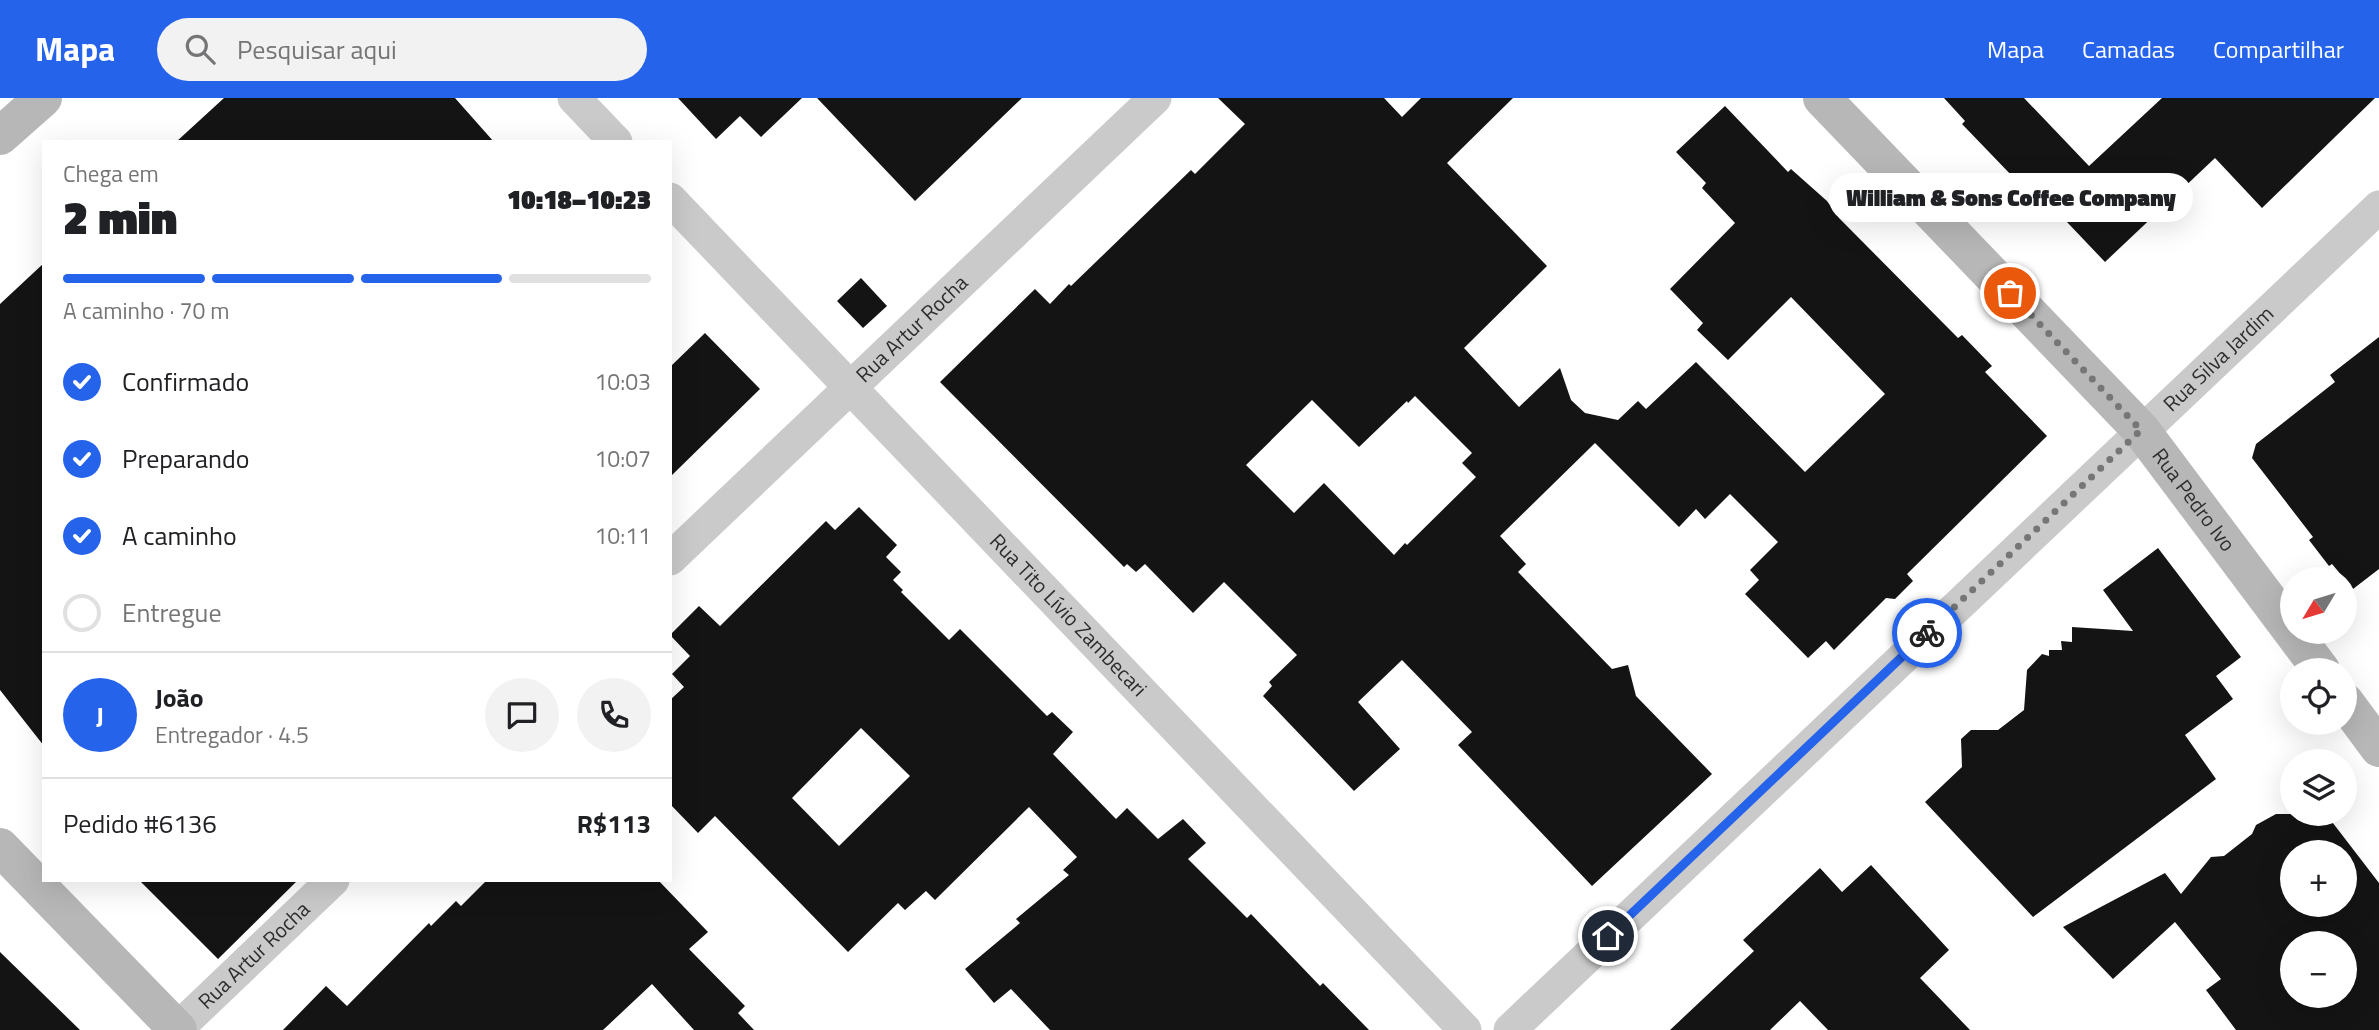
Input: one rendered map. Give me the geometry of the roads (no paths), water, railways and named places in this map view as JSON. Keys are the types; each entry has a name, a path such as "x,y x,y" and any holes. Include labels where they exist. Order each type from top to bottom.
{"street":[{"path":"0,136 43,98"},
{"path":"574,98 614,140"},
{"name":"Rua Artur Rocha","path":"672,557 1155,98"},
{"name":"Rua Pedro Ivo","path":"1822,98 2141,430 2312,658"},
{"name":"Rua Tito Lívio Zambecari","path":"672,201 1465,1030"},
{"name":"Rua Silva Jardim","path":"1510,1030 2379,207"},
{"path":"2357,718 2379,748"},
{"path":"0,847 177,1030"},
{"name":"Rua Artur Rocha","path":"177,1030 331,882"}],"place":[{"name":"William & Sons Coffee Company","path":"2010,293"}]}
